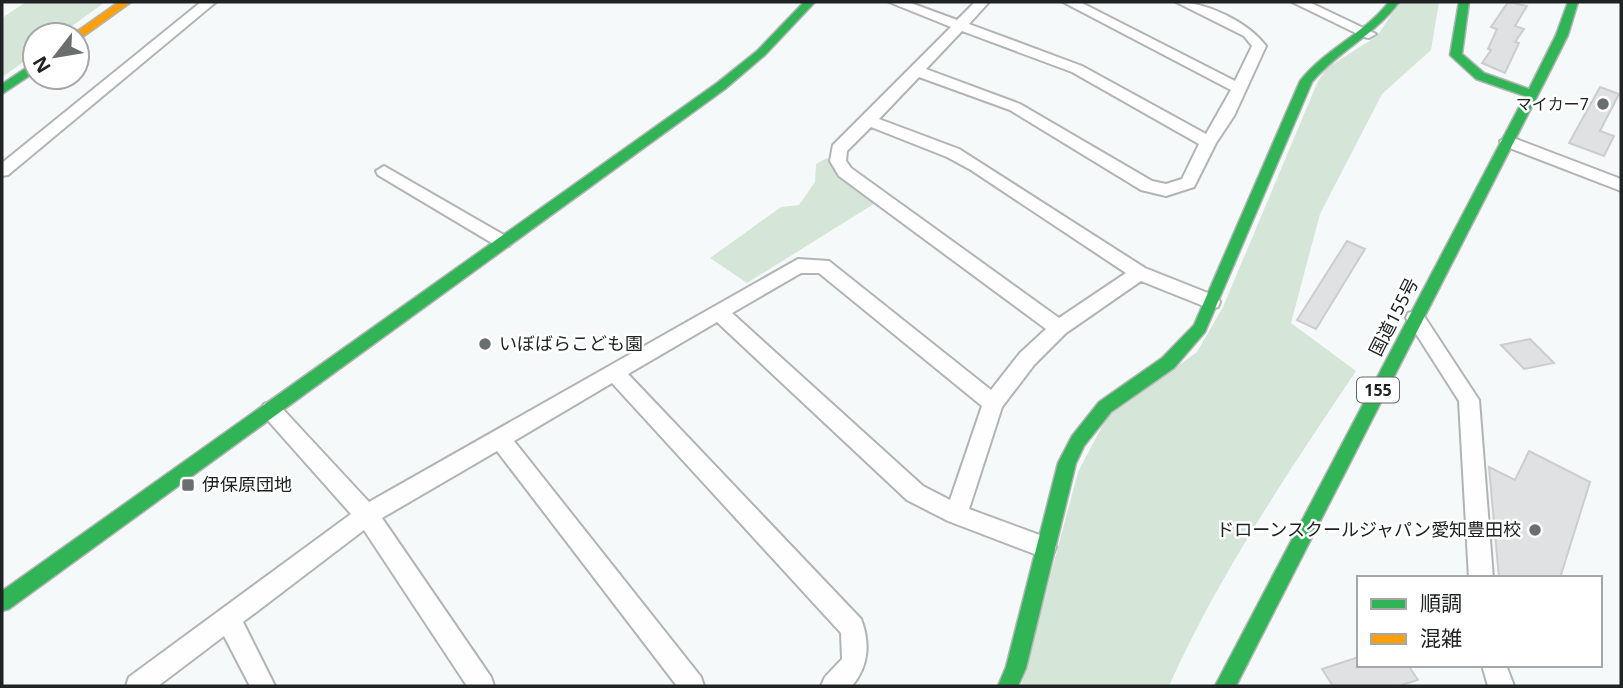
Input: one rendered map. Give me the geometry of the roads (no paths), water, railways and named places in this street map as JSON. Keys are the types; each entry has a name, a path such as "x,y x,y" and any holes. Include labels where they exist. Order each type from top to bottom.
{"main road":[{"path":"91,26 126,2"},
{"path":"2,602 721,86 761,53 810,2"},
{"path":"1009,686 1016,668 1068,463 1078,441 1105,407 1168,363 1200,328 1306,81 1326,57 1369,34 1383,20 1394,2"},
{"path":"1464,2 1456,55 1467,69 1482,78 1531,94"},
{"name":"国道155号","path":"1225,686 1508,141 1562,34 1573,2"},
{"path":"2,90 21,76"}],"street":[{"path":"2,171 209,2"},
{"path":"896,2 1066,64 1208,142"},
{"path":"982,2 839,149 838,160 845,172 1059,328"},
{"path":"1070,2 1238,88"},
{"path":"917,71 1015,107 1147,186 1157,189 1178,188 1188,183 1208,142 1226,116 1259,46 1249,33 1183,2"},
{"path":"1299,2 1321,6 1369,34"},
{"path":"869,121 953,153 1139,273 1211,302"},
{"path":"1508,141 1621,185"},
{"path":"384,171 503,242"},
{"path":"138,686 367,515 798,266 823,266 993,404"},
{"path":"956,514 993,404 1027,359 1059,328 1139,273"},
{"path":"719,312 915,493 956,514 1045,547"},
{"path":"1415,318 1469,401 1481,576"},
{"path":"614,372 852,627 857,645 853,667 834,686"},
{"path":"271,410 367,515 482,686"},
{"path":"499,437 692,686"},
{"path":"228,618 263,686"},
{"path":"1494,667 1502,686"}],"place":[{"name":"マイカー7","path":"1603,104"},
{"name":"いぼばらこども園","path":"485,344"},
{"name":"伊保原団地","path":"188,485"},
{"name":"ドローンスクールジャパン愛知豊田校","path":"1535,530"}]}
